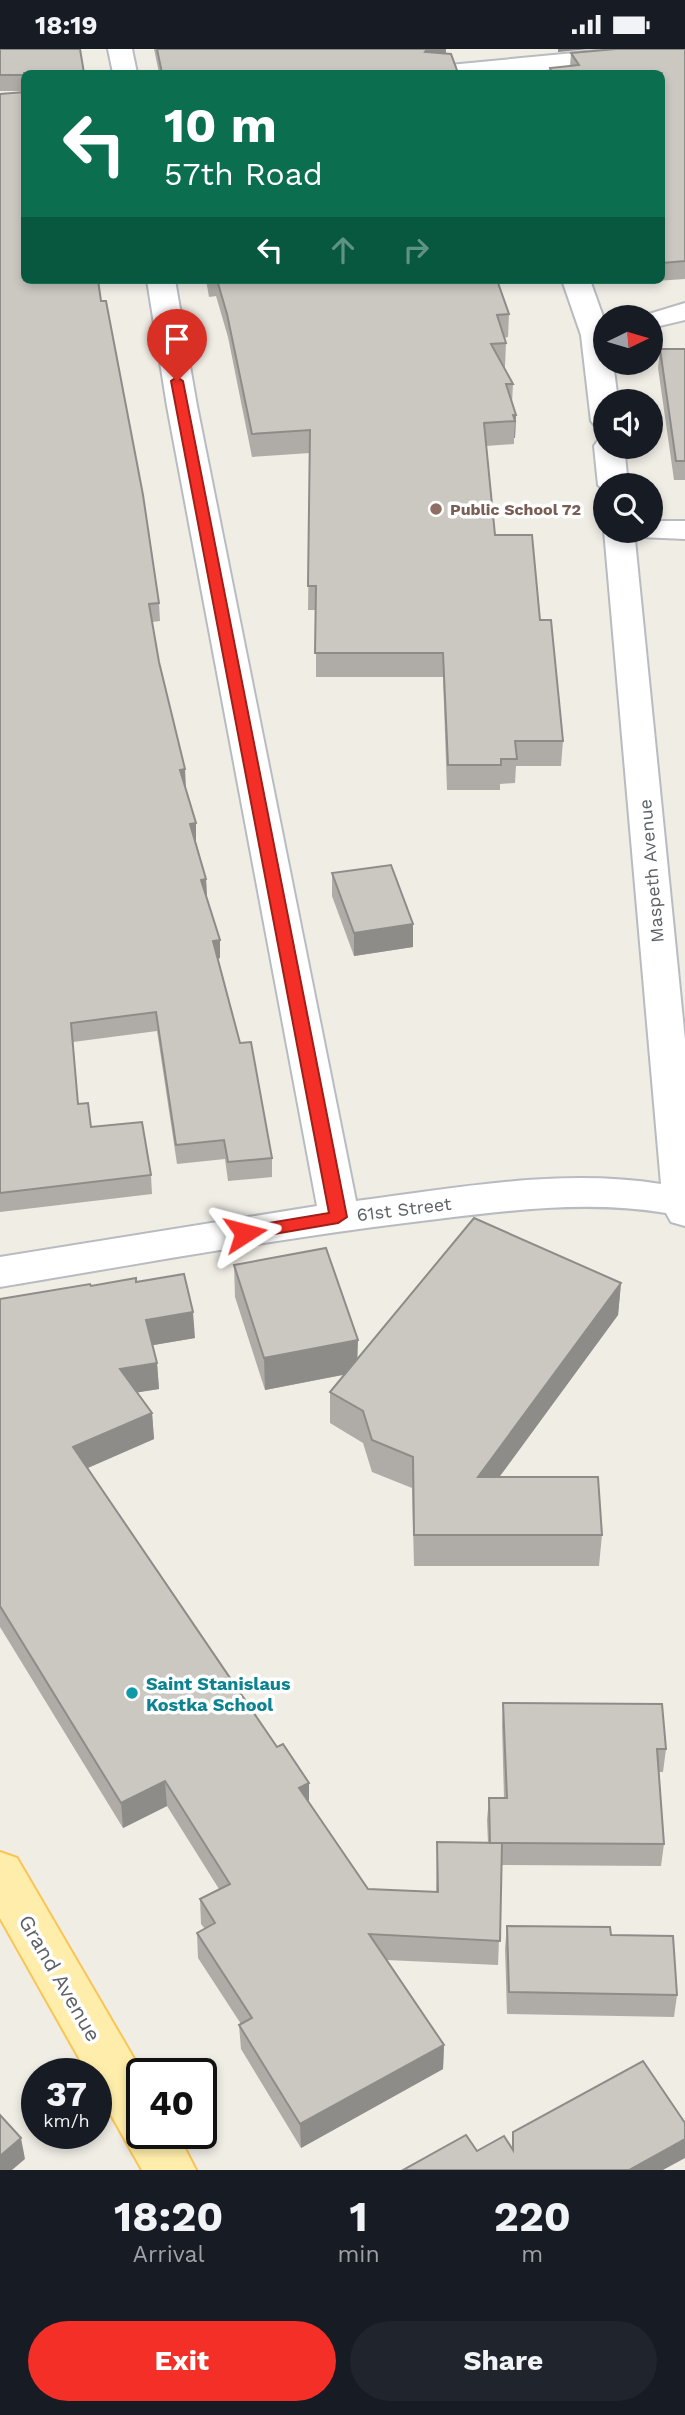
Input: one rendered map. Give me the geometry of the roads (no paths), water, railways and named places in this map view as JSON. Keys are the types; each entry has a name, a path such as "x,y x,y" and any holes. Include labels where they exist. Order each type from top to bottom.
{"main road":[{"name":"Grand Avenue","path":"0,1873 126,2092"},
{"path":"158,2149 170,2170"}],"street":[{"path":"120,49 124,70"},
{"path":"459,70 500,64 685,50"},
{"path":"161,284 338,1217"},
{"path":"578,284 593,318"},
{"path":"663,317 685,311"},
{"path":"663,530 685,530"},
{"name":"Maspeth Avenue","path":"620,543 677,1156 684,1205"},
{"name":"61st Street","path":"0,1272 338,1217 502,1197 580,1192 630,1193 684,1205"}],"place":[{"name":"Public School 72","path":"436,509"},
{"name":"Saint Stanislaus Kostka School","path":"132,1693"}]}
